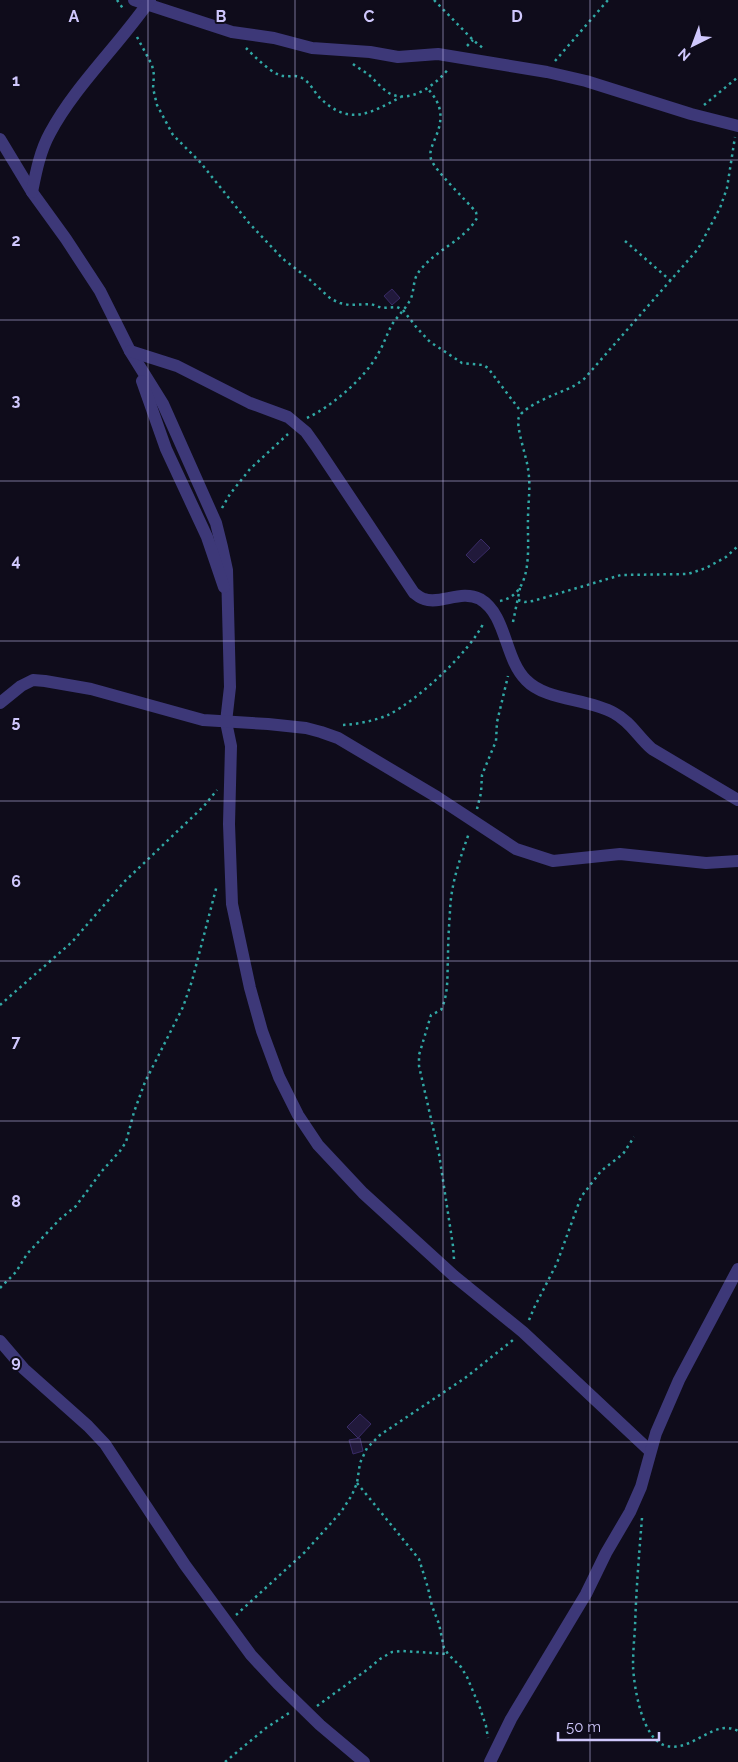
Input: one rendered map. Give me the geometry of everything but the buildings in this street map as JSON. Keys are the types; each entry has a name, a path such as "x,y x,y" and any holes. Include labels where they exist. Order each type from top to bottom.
{"street":[{"path":"134,0 148,2 232,32 267,36 312,48 370,52 398,57 438,54 547,72 586,81 691,114 737,126"},
{"path":"32,192 39,159 50,134 66,107 148,2"},
{"path":"0,139 32,192 100,291 130,351 162,404 216,523 227,570 230,688 226,722 231,746 229,824 232,904 250,988 262,1031 279,1077 298,1115 318,1145 363,1193 454,1276 523,1332 650,1451"},
{"path":"130,351 177,366 244,401 288,417 297,423 316,446 414,593 423,599 430,600 473,596 486,605 505,637 518,672 535,688 544,693 585,702 614,713 635,730 652,749 738,800"},
{"path":"130,351 170,458 207,537 227,596"},
{"path":"0,703 21,686 33,680 91,689 203,720 306,728 338,738 516,849 553,860 620,854 706,863 738,861"},
{"path":"490,1762 511,1719 586,1594 606,1553 630,1512 641,1487 650,1451 679,1380 738,1269"},
{"path":"0,1341 24,1369 88,1426 105,1444 186,1564 251,1655 304,1710 364,1762"}],"path":[{"path":"434,0 473,40 507,66"},
{"path":"547,72 608,0"},
{"path":"131,26 152,65 154,75 153,88 157,105 173,135 200,162 226,197 283,260 310,279 331,299 340,303 349,306 371,304 382,308 403,310 416,328 444,352 462,363 483,365 488,368 522,413"},
{"path":"232,32 248,50 278,74 304,78 319,98 330,106 345,114 357,116 427,88 446,71 456,58"},
{"path":"348,62 369,75 390,93 401,97"},
{"path":"691,114 738,77"},
{"path":"216,523 230,494 250,469 282,440 297,423 329,405 368,369 378,355 394,323 410,301 414,291 414,282 418,274 430,260 466,230 477,218 476,212 430,158 430,149 437,136 441,119 441,110 436,98 427,88"},
{"path":"505,637 513,623 524,577 528,548 530,490 526,452 518,421 522,413 540,401 572,387 584,379 698,249 720,208 727,188 737,126"},
{"path":"625,241 671,281"},
{"path":"518,600 525,602 533,601 621,575 688,574 706,568 726,557 738,546"},
{"path":"342,726 376,720 389,714 424,689 456,660 481,628 486,605 514,596 520,588"},
{"path":"454,1276 453,1246 443,1177 429,1106 420,1074 419,1055 431,1015 441,1010 445,1000 448,986 452,884 481,793 482,775 496,740 497,722 508,677 509,652"},
{"path":"0,1005 72,942 124,882 204,806 230,774"},
{"path":"0,1288 16,1272 27,1254 60,1218 76,1206 102,1170 126,1142 145,1082 183,1007 192,981 220,877"},
{"path":"228,1622 305,1552 341,1512 357,1483 360,1463 367,1448 380,1435 465,1378 523,1332 557,1263 580,1198 601,1171 623,1154 634,1137"},
{"path":"357,1483 419,1559 439,1624 442,1641 448,1654 461,1667 474,1692 486,1726 489,1746"},
{"path":"642,1516 633,1667 638,1706 650,1732 658,1742 667,1746 678,1747 690,1744 716,1730 728,1727 738,1731"},
{"path":"225,1762 266,1728 286,1715 304,1710 392,1652 448,1654"}]}
